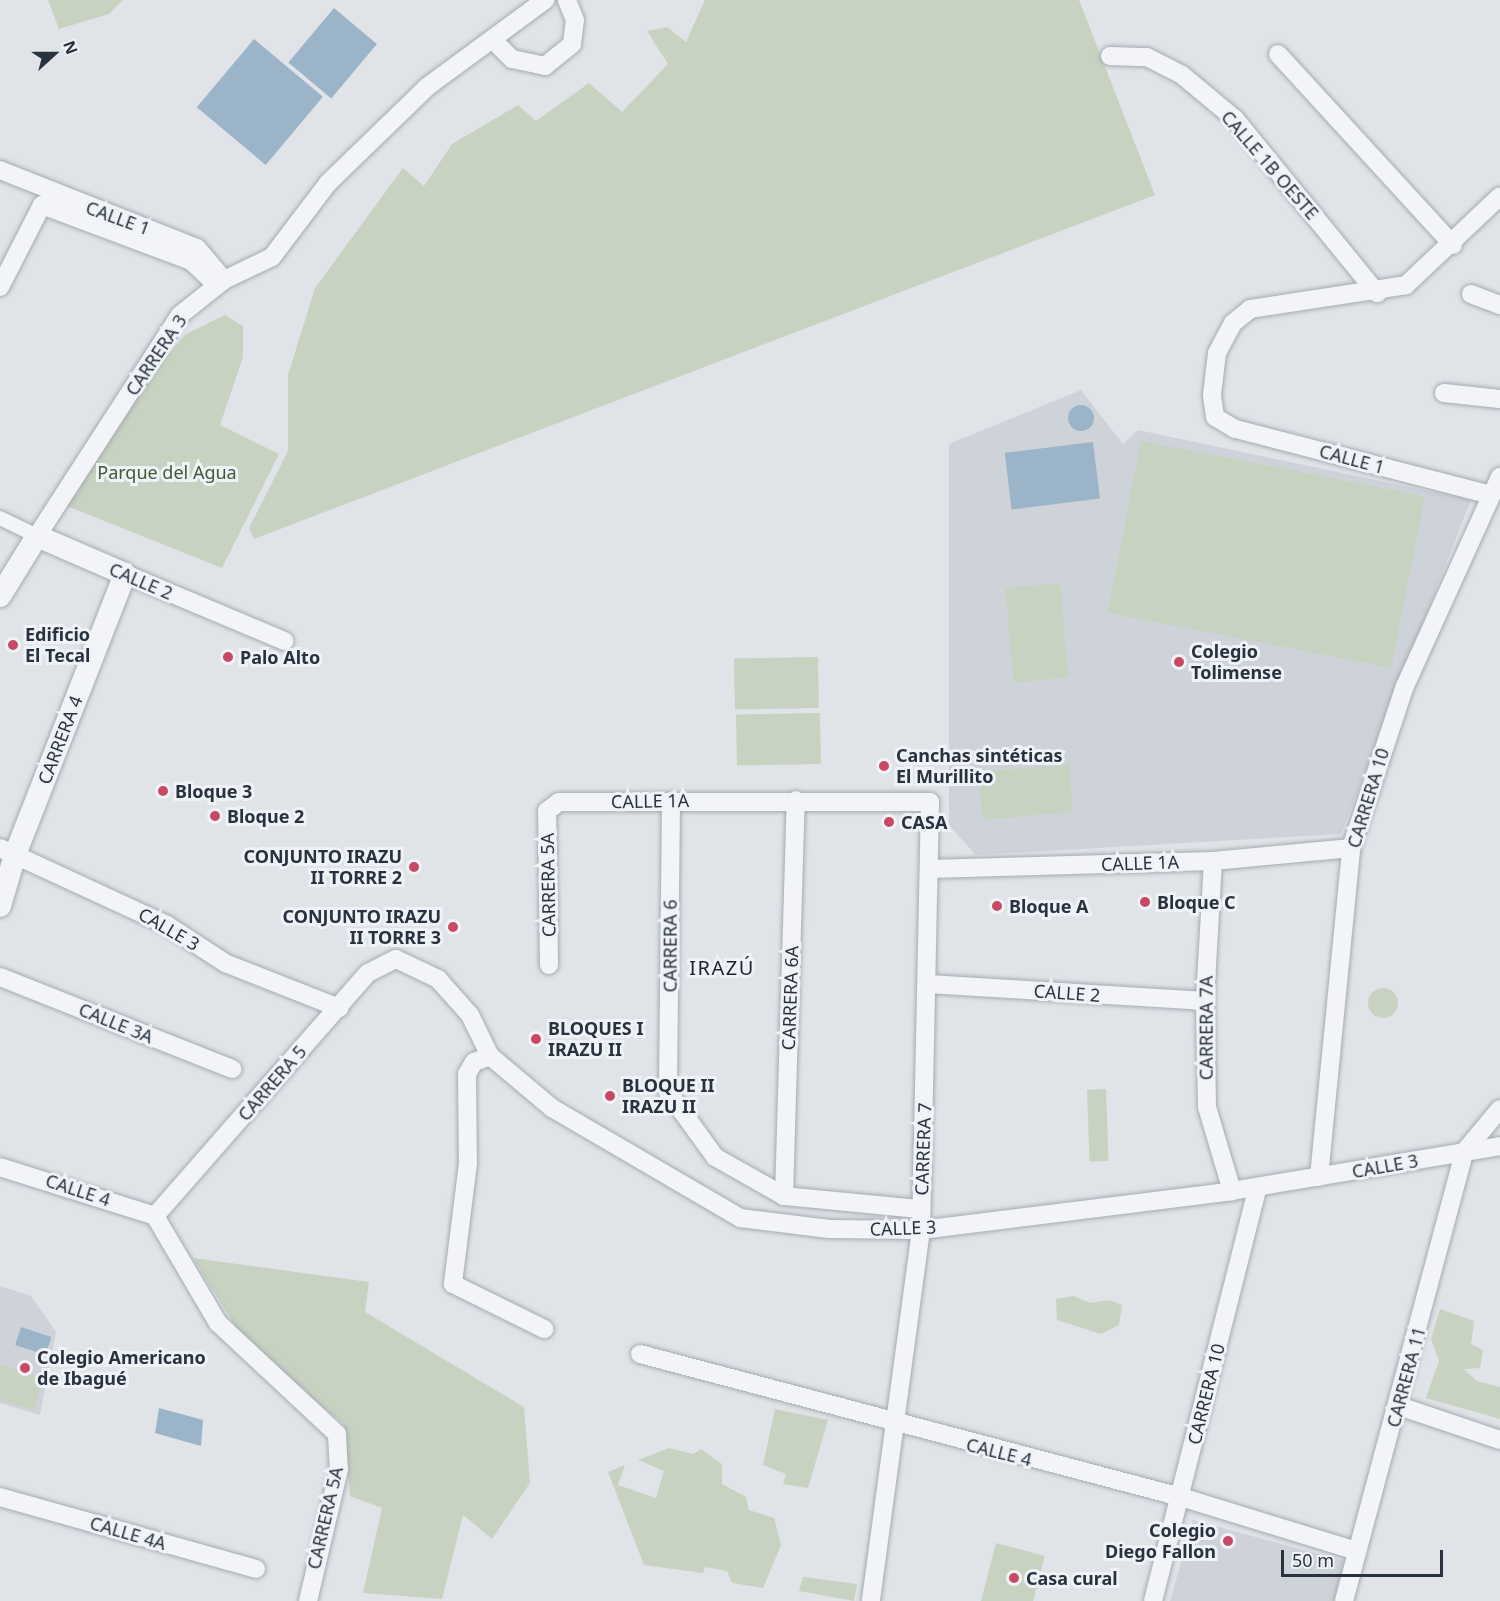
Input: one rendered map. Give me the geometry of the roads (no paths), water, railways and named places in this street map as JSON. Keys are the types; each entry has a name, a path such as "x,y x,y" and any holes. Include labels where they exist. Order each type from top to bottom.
{"street":[{"name":"CARRERA 3","path":"0,597 180,315 220,283 272,257 328,183 427,87 545,0"},
{"path":"492,39 512,59 545,66 572,44 575,20 567,0"},
{"path":"1278,54 1453,245"},
{"name":"CALLE 1B OESTE","path":"1110,57 1147,57 1182,75 1235,119 1377,293"},
{"name":"CALLE 1","path":"0,170 197,248 220,283"},
{"path":"1377,293 1406,285 1453,245 1500,195"},
{"name":"CALLE 1","path":"0,287 42,206 191,261 220,283"},
{"name":"CALLE 1","path":"1377,293 1250,309 1233,323 1217,353 1215,417 1235,429 1491,495"},
{"path":"1471,294 1500,305"},
{"path":"1444,393 1500,399"},
{"name":"CARRERA 10","path":"1320,1177 1351,848 1405,686 1500,477"},
{"name":"CALLE 2","path":"0,518 37,537 284,641"},
{"name":"CARRERA 4","path":"0,906 7,851 125,574"},
{"name":"CARRERA 6A","path":"784,1196 796,800"},
{"name":"CALLE 1A","path":"552,806 671,801 930,802"},
{"name":"CARRERA 6","path":"668,1092 671,801"},
{"name":"CARRERA 7","path":"871,1601 892,1425 921,1230 929,984 930,802"},
{"name":"CARRERA 5A","path":"549,966 547,811 552,806"},
{"name":"CALLE 1A","path":"929,869 1213,861 1351,848"},
{"name":"CALLE 3","path":"7,851 167,925 225,963 339,1008"},
{"name":"CARRERA 7A","path":"1213,861 1205,1001 1207,1107 1232,1191"},
{"name":"CALLE 3","path":"396,959 438,979 470,1015 490,1056 552,1108 740,1218 829,1229 921,1230 1232,1191 1500,1146"},
{"name":"CARRERA 5","path":"155,1216 368,973 396,959"},
{"name":"CALLE 3A","path":"0,977 232,1069"},
{"name":"CALLE 2","path":"929,984 1205,1001"},
{"path":"490,1056 474,1062 467,1074 468,1163 453,1284 543,1329"},
{"name":"CALLE 3","path":"668,1092 716,1157 784,1196 920,1209"},
{"path":"1464,1152 1500,1109"},
{"name":"CARRERA 11","path":"1344,1601 1399,1406 1464,1152"},
{"name":"CALLE 4","path":"0,1167 155,1216"},
{"name":"CARRERA 10","path":"1153,1601 1258,1187"},
{"name":"CARRERA 5A","path":"155,1216 218,1323 338,1434 339,1469 308,1601"},
{"name":"CALLE 4","path":"640,1354 892,1425 1181,1497 1357,1551"},
{"path":"1399,1406 1500,1440"},
{"name":"CALLE 4A","path":"0,1497 256,1569"}],"water":[{"path":"334,8 377,44 331,98 288,62"},
{"path":"254,39 323,97 266,165 197,107"},
{"path":"1081,405 1090,409 1094,418 1090,427 1081,431 1072,427 1068,418 1072,409"},
{"path":"1093,442 1100,499 1012,509 1005,453"},
{"path":"21,1327 51,1337 46,1355 15,1345"},
{"path":"159,1408 203,1420 201,1446 155,1433"}],"place":[{"name":"Edificio El Tecal","path":"13,645"},
{"name":"Palo Alto","path":"228,657"},
{"name":"Colegio Tolimense","path":"1179,662"},
{"name":"Canchas sintéticas El Murillito","path":"884,766"},
{"name":"Bloque 3","path":"163,791"},
{"name":"Bloque 2","path":"215,816"},
{"name":"CASA","path":"889,822"},
{"name":"CONJUNTO IRAZU II TORRE 2","path":"414,867"},
{"name":"Bloque C","path":"1145,902"},
{"name":"Bloque A","path":"997,906"},
{"name":"CONJUNTO IRAZU II TORRE 3","path":"453,927"},
{"name":"BLOQUES I IRAZU II","path":"536,1039"},
{"name":"BLOQUE II IRAZU II","path":"610,1096"},
{"name":"Colegio Americano de Ibagué","path":"25,1368"},
{"name":"Colegio Diego Fallon","path":"1228,1541"},
{"name":"Casa cural","path":"1014,1578"}],"district":[{"name":"IRAZÚ","path":"722,967"}],"park label":[{"name":"Parque del Agua","path":"167,472"}]}
